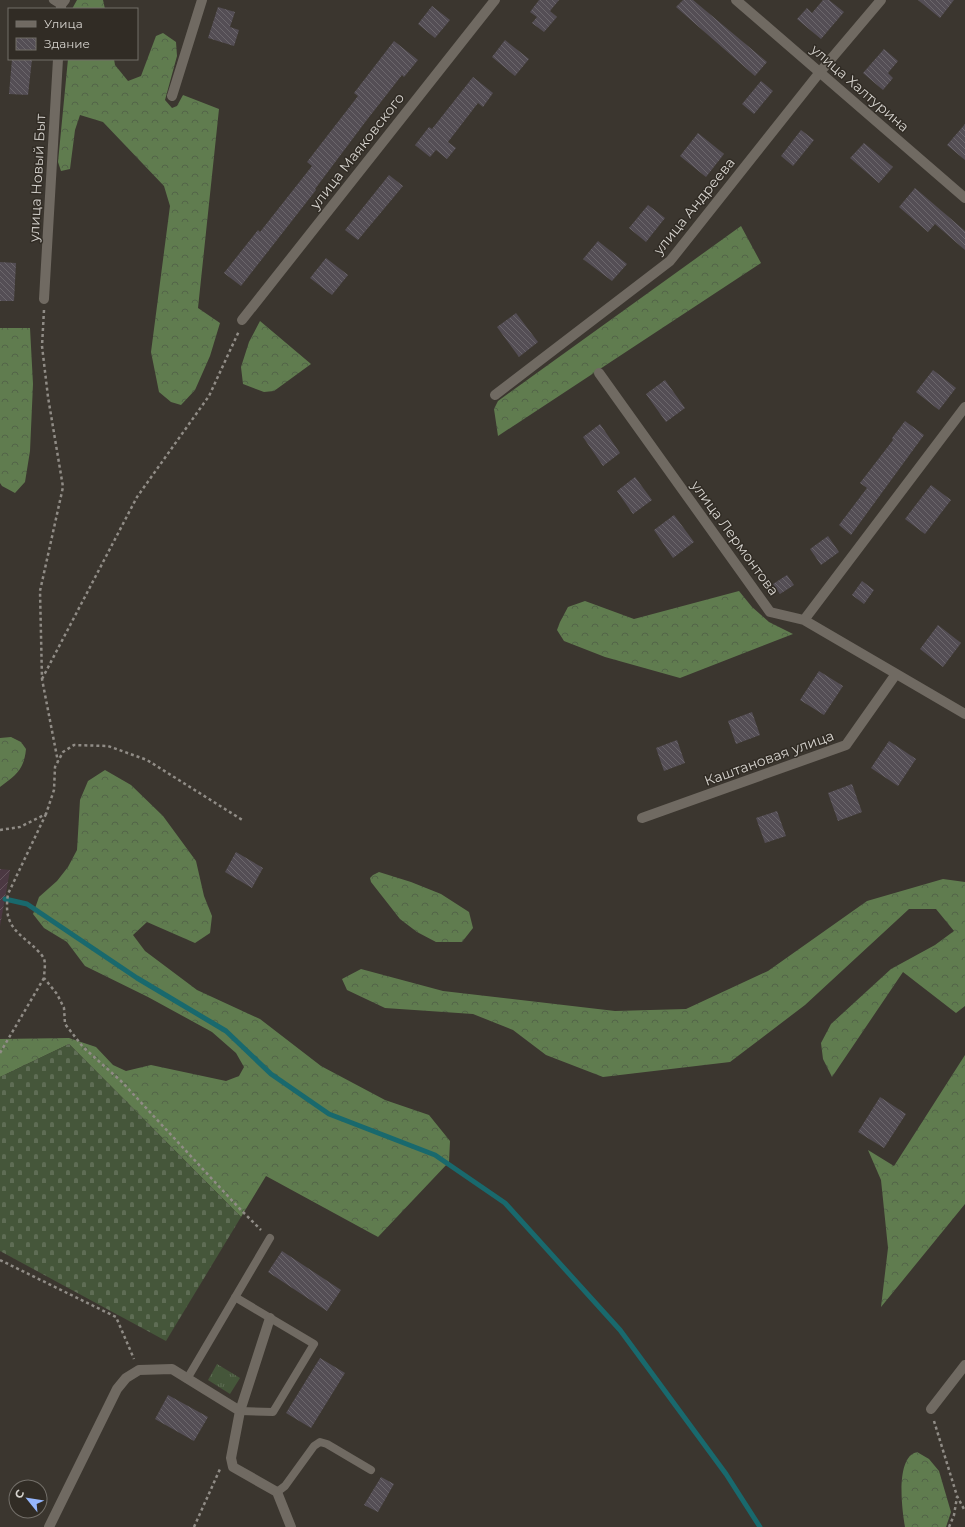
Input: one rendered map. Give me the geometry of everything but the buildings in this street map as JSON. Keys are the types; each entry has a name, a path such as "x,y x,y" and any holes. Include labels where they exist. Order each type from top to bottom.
{"street":[{"path":"172,96 202,0"},
{"name":"улица Маяковского","path":"242,320 495,0"},
{"name":"улица Халтурина","path":"736,0 965,198"},
{"name":"улица Андреева","path":"495,395 670,261 820,72 881,0"},
{"name":"улица Новый Быт","path":"44,299 58,60"},
{"name":"улица Лермонтова","path":"599,373 770,612 804,620 965,714"},
{"path":"804,620 965,407"},
{"name":"Каштановая улица","path":"642,818 846,745 896,674"},
{"path":"270,1318 240,1411 231,1458 233,1467 277,1492 291,1527"},
{"path":"930,1409 965,1365"},
{"path":"50,1527 117,1389 126,1378 139,1370 172,1370 240,1411"}],"lane":[{"path":"187,1379 270,1238"},
{"path":"235,1297 314,1344 272,1412 240,1411"},
{"path":"277,1492 285,1486 314,1446 320,1442 327,1444 371,1470"}],"path":[{"path":"44,299 42,346 48,397 63,487 40,591 42,679 58,762"},
{"path":"42,679 80,604 138,497 210,396 237,337 242,320"},
{"path":"0,1053 44,978 45,960 9,922 6,907 8,894 46,814 54,790 55,767 63,752 74,745 108,746 147,760 244,821"},
{"path":"0,830 20,828 46,814"},
{"path":"44,978 57,994 64,1008 65,1024 83,1047 122,1082 239,1208 270,1238"},
{"path":"0,1260 116,1317 139,1370"},
{"path":"930,1409 957,1496 965,1511"},
{"path":"194,1527 222,1467 231,1458"},
{"path":"950,1527 954,1515 957,1496"}],"shaded area":[{"path":"0,869 10,870 0,926"}],"green space":[{"path":"77,0 103,0 105,8 73,8"},
{"path":"163,33 176,42 177,56 165,100 172,108 177,106 183,95 219,109 198,308 220,323 210,356 195,390 181,405 171,402 159,392 151,352 170,206 164,186 103,122 80,115 75,130 70,169 61,171 58,162 68,60 114,60 115,65 128,81 141,76 156,36"},
{"path":"741,226 761,263 498,436 494,409 498,401"},
{"path":"260,321 311,364 274,391 264,392 243,384 241,367 249,342"},
{"path":"0,328 30,328 33,384 30,451 25,482 15,493 2,486 0,483"},
{"path":"739,591 752,607 769,622 793,634 680,678 605,657 564,641 557,630 568,607 585,601 634,619"},
{"path":"11,737 21,742 26,749 25,756 18,771 11,779 0,787 0,738"},
{"path":"105,770 131,785 163,816 196,861 204,896 212,916 210,933 195,943 147,922 133,935 145,951 197,990 260,1019 321,1066 385,1100 429,1115 450,1141 449,1162 378,1237 266,1176 241,1217 69,1044 0,1077 0,1039 69,1038 96,1047 113,1065 126,1071 151,1065 226,1081 239,1076 244,1067 236,1053 212,1032 148,997 85,966 67,942 44,928 33,914 39,897 57,881 68,867 77,850 80,800 88,781"},
{"path":"379,872 411,882 441,894 469,912 473,928 462,942 436,942 417,932 400,919 371,882 370,878"},
{"path":"943,879 965,882 965,1006 956,1013 903,972 832,1077 823,1059 821,1043 831,1024 891,969 935,945 954,931 936,909 909,909 805,1005 730,1062 603,1077 546,1055 513,1030 473,1014 385,1008 347,990 342,979 361,969 443,991 615,1011 686,1009 768,971 867,901"},
{"path":"69,1044 241,1217 166,1341 0,1251 0,1077"},
{"path":"965,1055 965,1204 881,1307 888,1248 881,1180 868,1150 894,1166"},
{"path":"217,1364 240,1378 230,1394 208,1380"},
{"path":"917,1452 929,1459 939,1471 951,1512 946,1527 905,1527 902,1497 903,1473 905,1463 910,1456"}],"waterway":[{"path":"5,899 27,904 137,978 226,1031 271,1074 329,1114 435,1155 505,1203 620,1330 726,1474 760,1527"}]}
